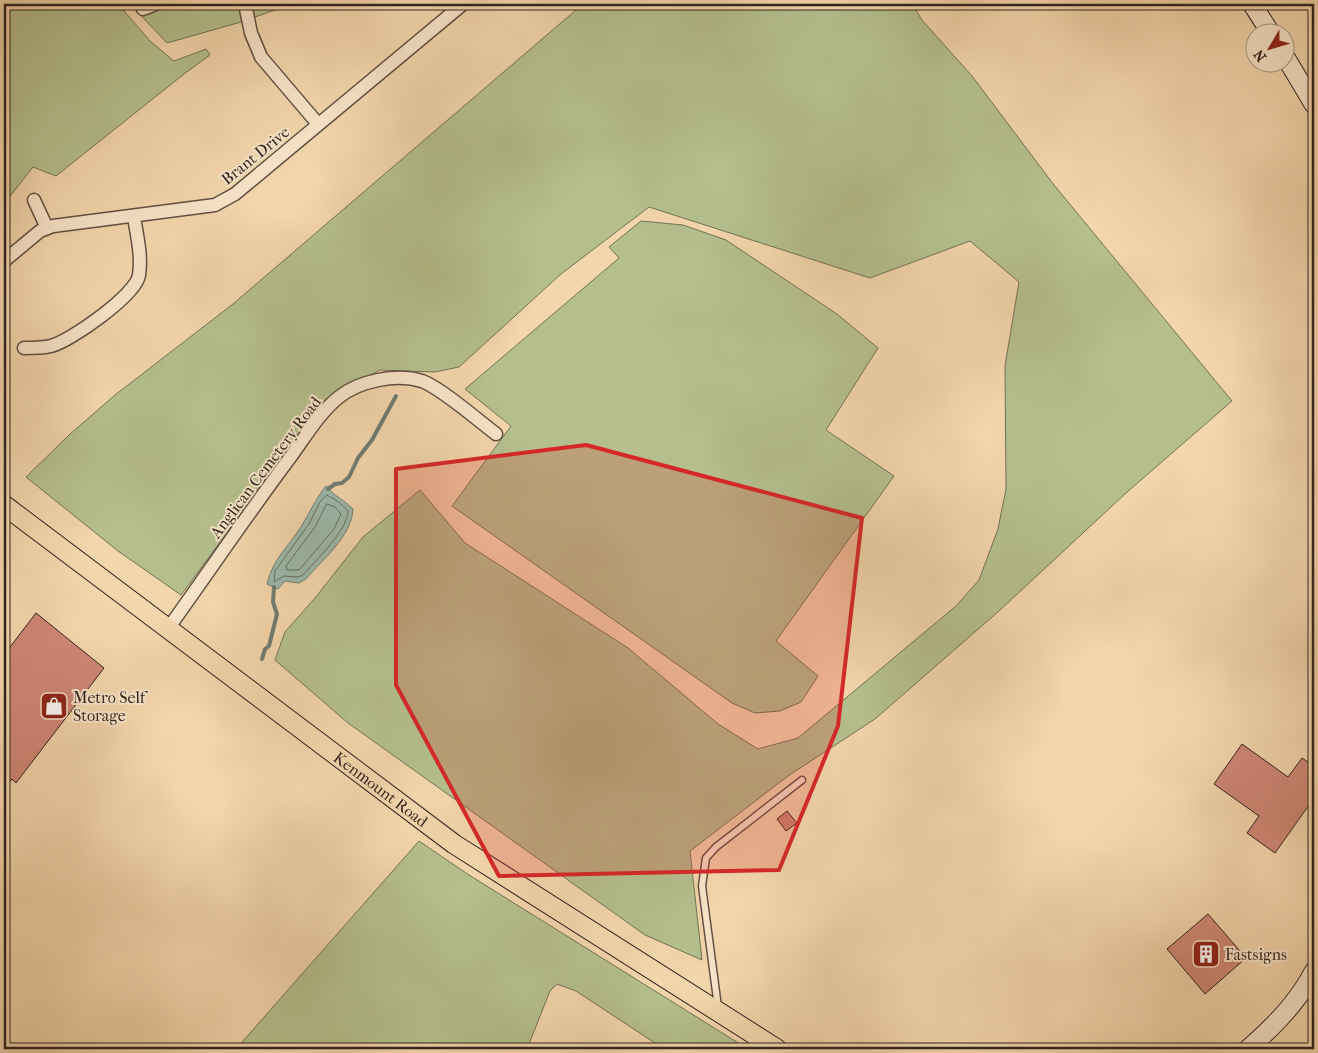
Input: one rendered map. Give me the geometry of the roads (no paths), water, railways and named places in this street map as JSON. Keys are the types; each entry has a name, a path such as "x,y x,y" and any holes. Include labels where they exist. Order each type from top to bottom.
{"main road":[{"name":"Kenmount Road","path":"4,505 167,630 454,844 777,1049"}],"street":[{"path":"143,9 156,4"},
{"path":"245,4 251,34 261,57 318,124"},
{"path":"1252,4 1264,22"},
{"name":"Brant Drive","path":"4,261 40,231 47,228 215,205 235,194 458,5"},
{"path":"1294,72 1314,105"},
{"path":"34,200 47,228"},
{"path":"24,348 52,346 77,335 124,296 140,277 139,249 134,217"},
{"name":"Anglican Cemetery Road","path":"167,630 278,473 321,416 339,397 358,386 376,381 407,379 423,382 496,434"},
{"path":"1257,1046 1297,999 1314,971"}],"lane":[{"path":"719,1012 702,886 703,868 706,858 716,847 802,780"}],"water":[{"path":"326,486 353,509 351,519 342,538 306,579 299,583 285,581 278,589 267,584 278,558 300,529"}],"waterway":[{"path":"328,489 335,484 342,483 349,477 358,458 372,440 396,396"},
{"path":"262,659 265,649 269,646 277,614 273,602 274,587"}],"place":[{"name":"Metro Self Storage","path":"54,706"},
{"name":"Fastsigns","path":"1206,954"}]}
